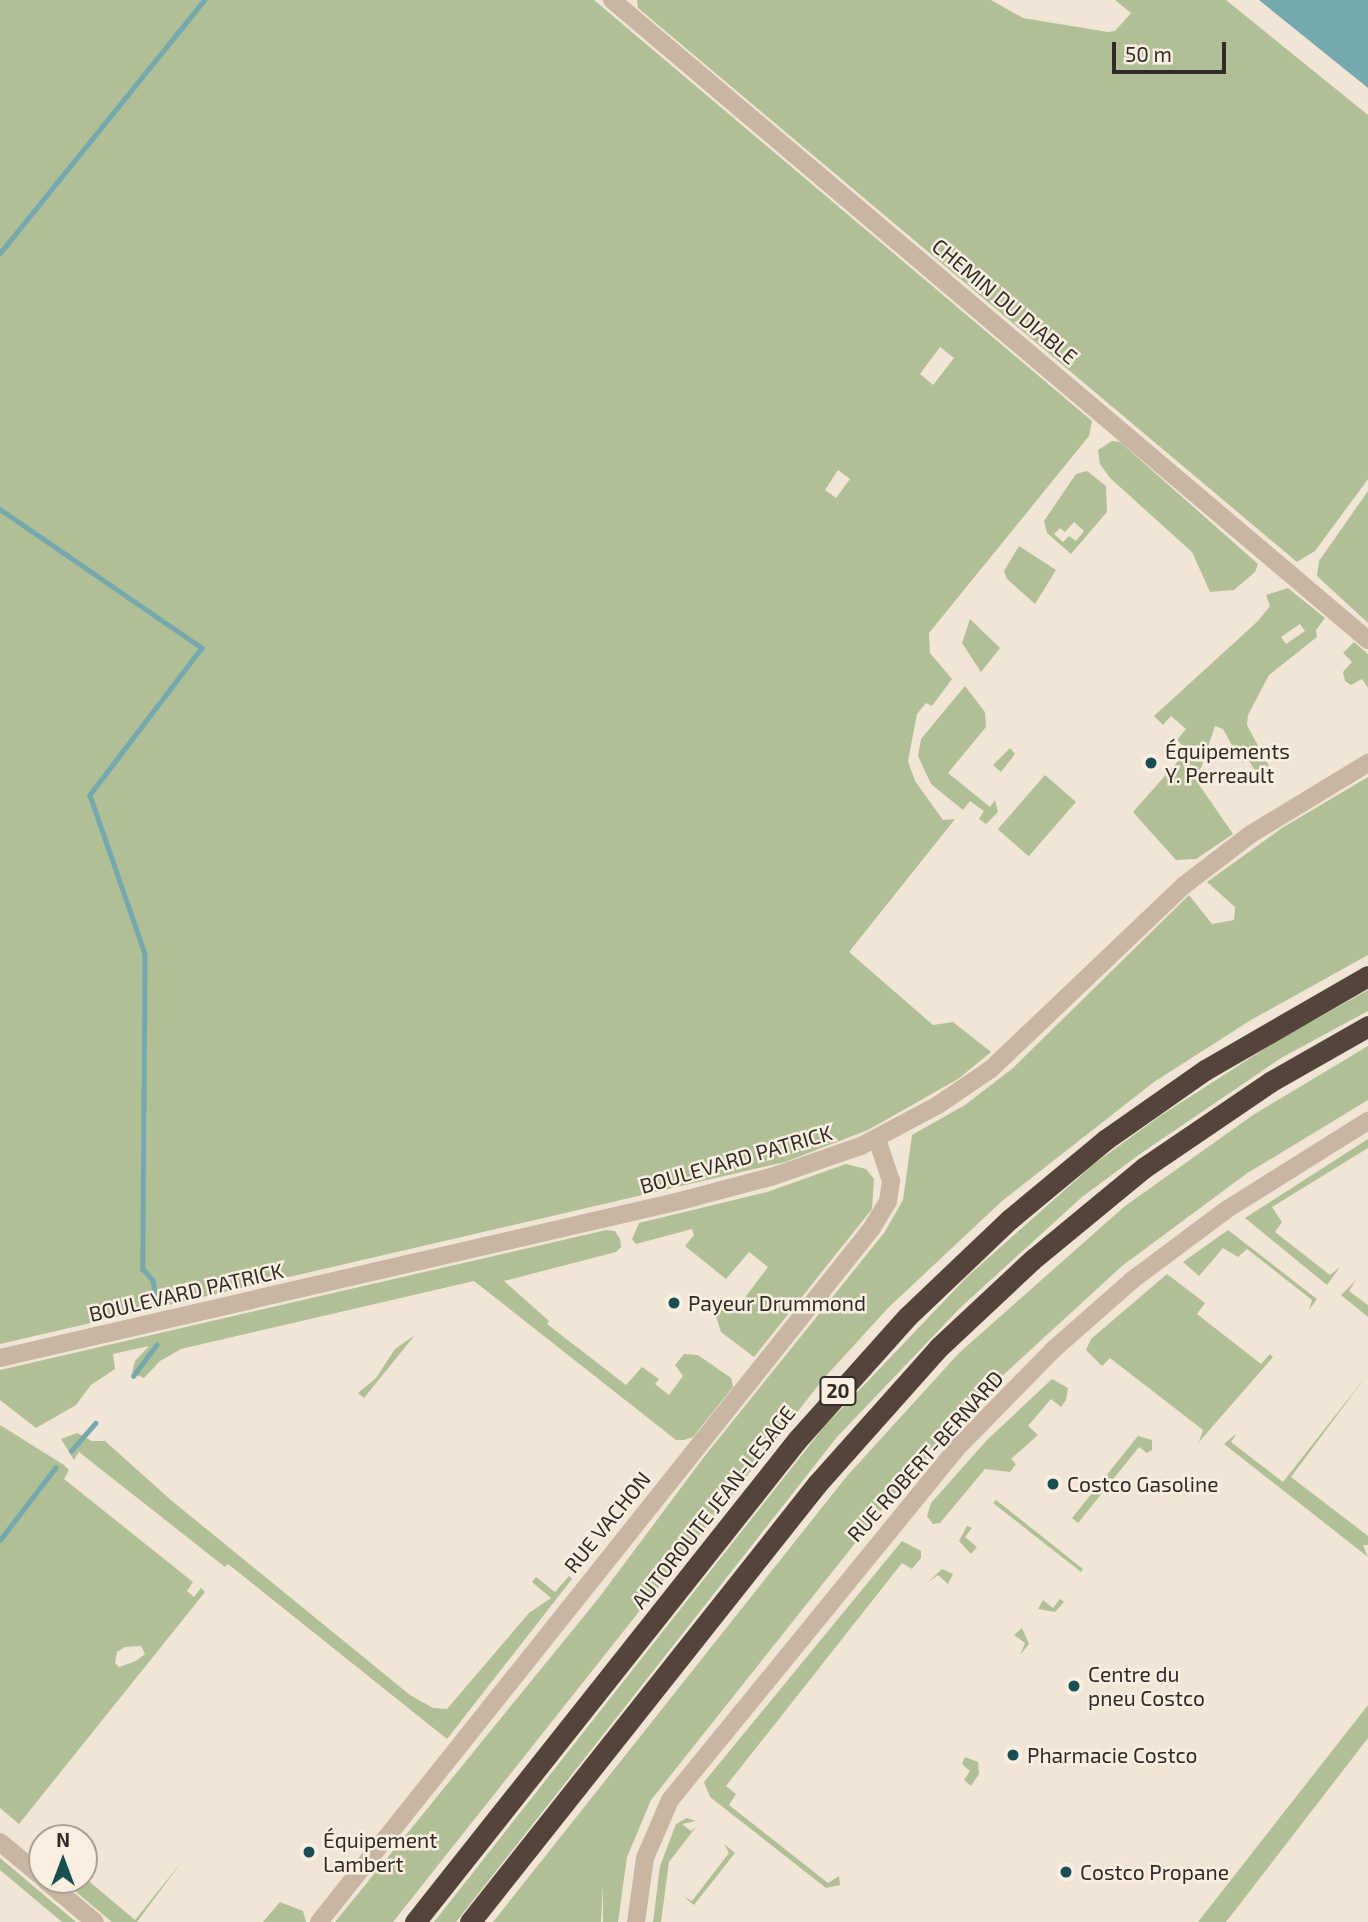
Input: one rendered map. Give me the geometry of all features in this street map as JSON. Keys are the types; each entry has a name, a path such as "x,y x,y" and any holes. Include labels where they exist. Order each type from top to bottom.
{"highway":[{"name":"AUTOROUTE JEAN-LESAGE","path":"415,1922 797,1440 908,1316 1003,1226 1105,1140 1205,1070 1368,976"},
{"name":"20","path":"470,1922 817,1484 951,1336 1032,1260 1145,1167 1261,1088 1368,1026"}],"street":[{"name":"CHEMIN DU DIABLE","path":"612,0 1368,640"},
{"name":"BOULEVARD PATRICK","path":"0,1358 680,1201 796,1170 877,1139 946,1100 1007,1055 1171,897 1215,862 1284,813 1368,764"},
{"name":"RUE ROBERT-BERNARD","path":"636,1922 645,1858 670,1800 957,1448 1047,1357 1131,1281 1234,1204 1368,1121"},
{"name":"RUE VACHON","path":"319,1922 872,1228 888,1201 891,1181 877,1139"},
{"path":"0,1842 28,1866"},
{"path":"62,1894 95,1922"}],"green space":[{"path":"0,0 594,0 1092,421 1089,436 929,633 930,653 952,679 932,706 926,703 917,714 908,761 915,781 943,820 955,819 849,952 933,1025 953,1022 991,1052 958,1079 868,1130 785,1162 0,1344","holes":["940,347 954,358 933,385 920,374","838,470 850,479 836,498 825,490"]},
{"path":"637,0 991,0 1023,18 1108,32 1115,31 1131,13 1115,0 1226,0 1368,115 1368,479 1315,551 1297,562 638,8"},
{"path":"1112,441 1120,442 1258,564 1255,572 1234,590 1210,592 1192,552 1110,478 1100,464 1098,450"},
{"path":"1087,471 1106,486 1107,512 1071,554 1047,533 1044,521 1076,474","holes":["1074,522 1084,531 1076,541 1069,536 1063,542 1054,534 1060,528 1065,532"]},
{"path":"1368,491 1368,623 1317,576 1319,561"},
{"path":"1019,546 1056,570 1035,604 1007,579 1004,571"},
{"path":"1288,588 1325,618 1316,630 1317,637 1269,675 1248,715 1247,725 1270,768 1258,775 1248,759 1242,763 1223,729 1215,726 1201,768 1193,776 1233,834 1196,859 1176,860 1133,812 1179,760 1177,752 1183,746 1177,740 1186,729 1171,716 1163,725 1154,716 1258,621 1270,606 1266,595","holes":["1300,624 1305,631 1286,644 1281,637"]},
{"path":"970,619 1000,648 981,672 962,643"},
{"path":"1354,642 1368,654 1368,688 1362,679 1351,685 1345,681 1343,672 1352,662 1343,653"},
{"path":"965,686 985,712 986,727 948,773 990,807 995,800 998,812 986,824 979,819 984,811 970,801 963,810 931,784 918,756 921,739"},
{"path":"1010,748 1015,754 1001,772 993,765"},
{"path":"1045,775 1076,802 1029,856 998,829"},
{"path":"1368,777 1368,955 1251,1020 1154,1082 1002,1201 888,1308 825,1377 393,1922 335,1922 598,1599 704,1457 884,1233 903,1200 912,1135 965,1105 1013,1068 1189,895 1212,924 1234,920 1235,907 1207,882 1282,828"},
{"path":"1368,990 1368,1011 1281,1058 1140,1154 1082,1197 960,1308 837,1437 456,1922 434,1922 823,1428 968,1276 1094,1164 1160,1116 1275,1042"},
{"path":"1368,1046 1368,1100 1246,1174 1122,1266 989,1388 891,1498 651,1800 627,1857 618,1922 603,1922 603,1885 601,1922 493,1922 847,1476 959,1353 1125,1206 1253,1115"},
{"path":"1368,1139 1368,1148 1272,1207 1282,1222 1275,1232 1330,1275 1340,1267 1327,1285 1245,1218"},
{"path":"846,1164 866,1169 874,1179 872,1209 754,1357 721,1332 715,1313 726,1299 738,1307 768,1267 749,1252 726,1279 685,1246 694,1235 692,1229 636,1244 632,1239 639,1223 767,1192"},
{"path":"606,1230 615,1231 620,1239 621,1247 616,1252 504,1281 549,1321 547,1324 626,1385 642,1367 659,1379 655,1384 669,1395 683,1376 675,1365 684,1354 698,1355 731,1378 733,1387 693,1437 676,1440 474,1281 181,1349 160,1361 144,1378 132,1373 135,1361 149,1346 113,1354 115,1369 91,1385 76,1405 36,1428 0,1400 0,1370"},
{"path":"1228,1230 1317,1299 1309,1310 1312,1300 1247,1249 1238,1257 1223,1248 1199,1276 1183,1262"},
{"path":"1167,1274 1205,1303 1197,1314 1261,1364 1270,1354 1273,1357 1199,1442 1203,1430 1110,1358 1102,1366 1086,1350 1091,1339"},
{"path":"1356,1280 1349,1291 1368,1305 1368,1317 1341,1295"},
{"path":"415,1335 364,1398 358,1393 376,1378 395,1349"},
{"path":"1367,1375 1291,1477 1368,1536 1368,1545 1363,1545 1368,1557 1224,1444 1237,1433 1231,1442 1283,1482"},
{"path":"1052,1379 1068,1388 1066,1400 1061,1407 1051,1399 1028,1426 1038,1435 1011,1459 1016,1464 1010,1472 985,1469 940,1523 933,1524 927,1516 931,1503 987,1440"},
{"path":"0,1425 64,1465 69,1470 64,1479 193,1582 187,1591 194,1597 201,1588 205,1592 19,1824 0,1808","holes":["141,1646 145,1654 136,1661 119,1667 115,1663 117,1652 125,1647"]},
{"path":"77,1433 92,1441 105,1441 172,1501 410,1695 433,1708 447,1709 529,1613 551,1598 532,1582 536,1577 555,1592 569,1576 572,1579 447,1739 228,1564 225,1567 79,1452 74,1460 61,1439"},
{"path":"1138,1436 1152,1440 1152,1450 1147,1453 1139,1447 1078,1523 1072,1518"},
{"path":"996,1500 1083,1569 1081,1572 993,1503"},
{"path":"967,1526 972,1528 965,1537 977,1547 971,1554 959,1541"},
{"path":"902,1541 921,1551 921,1558 912,1569 902,1563 726,1786 736,1794 729,1805 828,1883 839,1876 840,1885 826,1888 710,1797 704,1782"},
{"path":"942,1569 953,1574 948,1584 938,1575 927,1583"},
{"path":"1060,1599 1064,1602 1055,1612 1038,1609 1043,1600 1053,1608"},
{"path":"1022,1628 1029,1644 1020,1655 1025,1643 1014,1635"},
{"path":"1368,1705 1368,1738 1226,1922 1198,1922"},
{"path":"965,1757 978,1762 979,1774 971,1786 964,1780 970,1771 962,1764"},
{"path":"687,1818 696,1821 682,1824 691,1831 696,1827 669,1862 661,1922 653,1922 660,1866 676,1824"},
{"path":"724,1844 735,1853 694,1905 683,1896 692,1901 729,1853"},
{"path":"0,1858 28,1882 28,1893 0,1870"},
{"path":"183,1860 137,1922 112,1922 79,1894 98,1894 98,1889 135,1920"},
{"path":"29,1894 43,1894 76,1922 62,1922"},
{"path":"280,1902 303,1911 306,1922 263,1922"}],"water":[{"path":"1259,0 1368,0 1368,88"}],"waterway":[{"path":"0,253 204,0"},
{"path":"0,509 202,648 90,795 145,954 143,1269 153,1280 156,1300"},
{"path":"133,1376 156,1345"},
{"path":"71,1451 95,1423"},
{"path":"0,1540 55,1468"}],"place":[{"name":"Équipements Y. Perreault","path":"1151,763"},
{"name":"Payeur Drummond","path":"674,1303"},
{"name":"Costco Gasoline","path":"1053,1484"},
{"name":"Centre du pneu Costco","path":"1074,1686"},
{"name":"Pharmacie Costco","path":"1013,1755"},
{"name":"Équipement Lambert","path":"309,1852"},
{"name":"Costco Propane","path":"1066,1872"}]}
